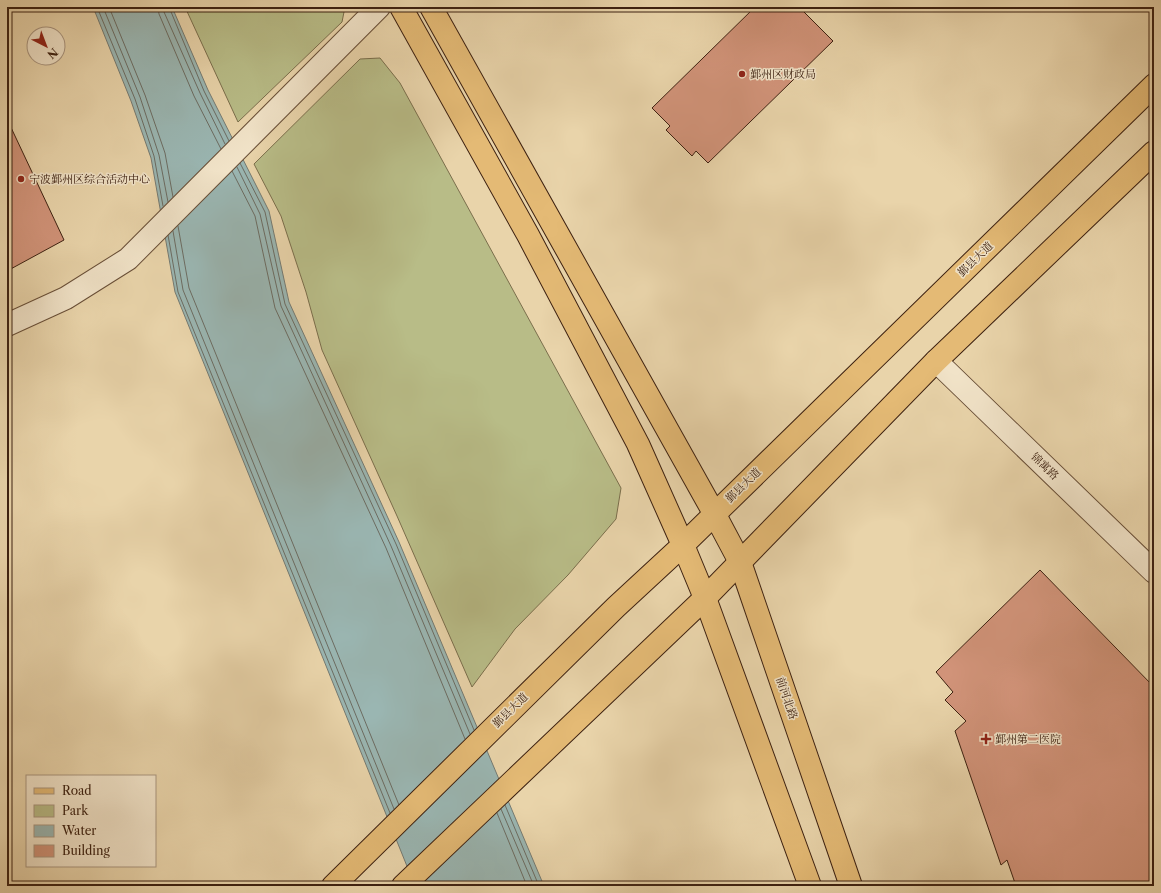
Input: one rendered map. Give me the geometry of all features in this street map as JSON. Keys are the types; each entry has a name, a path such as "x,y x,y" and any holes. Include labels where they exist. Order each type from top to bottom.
{"main road":[{"path":"402,7 547,270 638,444 705,598 810,886"},
{"name":"前河北路","path":"431,7 740,562 851,886"},
{"name":"鄞县大道","path":"333,886 504,716 616,607 683,545 714,513 1154,85"},
{"path":"406,883 533,764 705,598 936,361 1154,152"}],"street":[{"path":"7,325 66,298 128,258 379,7"},
{"name":"锦寓路","path":"936,361 1154,572"}],"green space":[{"path":"185,7 345,7 342,22 238,122"},
{"path":"380,58 400,83 621,488 616,519 568,575 515,629 472,687 322,350 306,292 281,216 254,164 360,59"}],"water":[{"path":"93,7 172,7 208,90 269,211 289,302 399,542 544,886 415,886 175,292 151,158 131,101"}],"building":[{"name":"鄞州区财政局","path":"755,7 799,7 833,41 708,163 696,151 692,156 666,130 670,126 652,108"},
{"name":"宁波鄞州区综合活动中心","path":"7,119 64,240 7,271"},
{"path":"1040,570 1154,687 1154,885 1152,886 1016,886 1007,860 1001,865 955,731 966,721 945,700 953,692 936,672"}],"place":[{"name":"鄞州区财政局","path":"742,74"},
{"name":"宁波鄞州区综合活动中心","path":"21,179"},
{"name":"鄞州第二医院","path":"986,739"}]}
